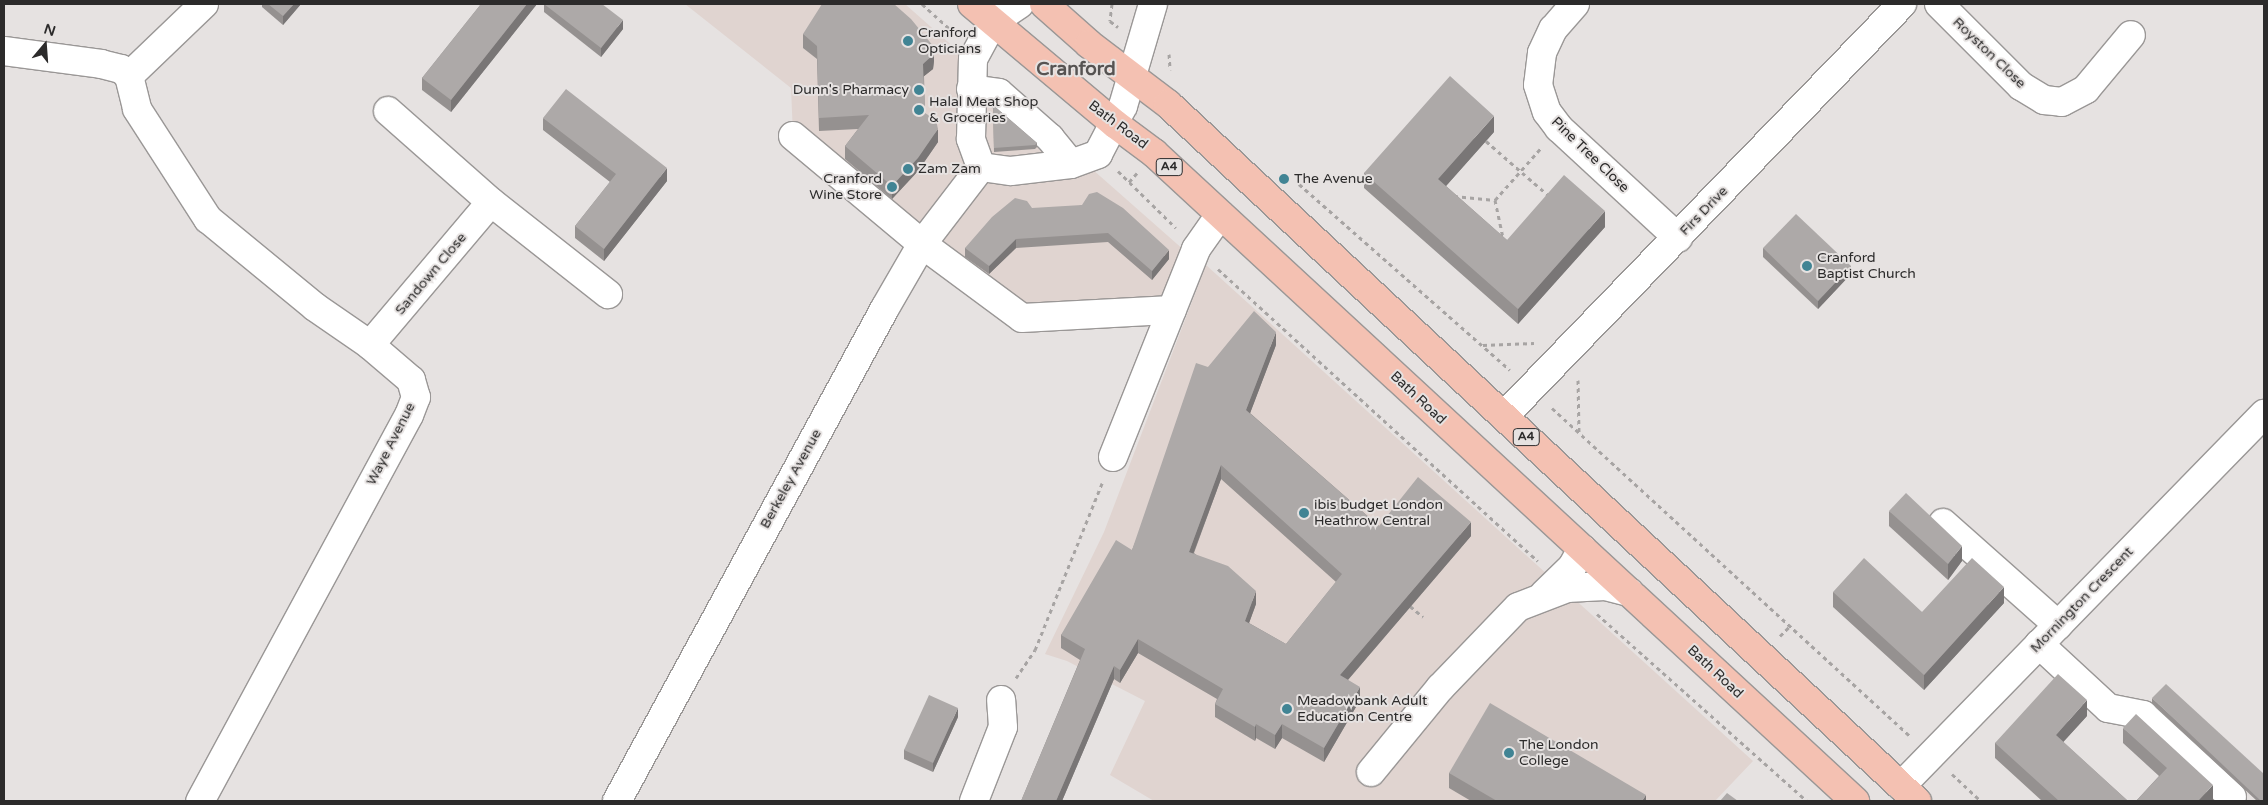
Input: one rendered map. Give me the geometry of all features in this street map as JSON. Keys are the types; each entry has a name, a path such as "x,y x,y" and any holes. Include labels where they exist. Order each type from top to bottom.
{"highway":[{"name":"Bath Road","path":"972,4 1114,124 1154,153 1629,592 1849,800"},
{"name":"A4","path":"1044,4 1131,77 1168,104 1909,794"}],"street":[{"path":"4,51 101,64 121,69 129,76 204,4"},
{"path":"1020,4 993,22 973,59 971,140 981,167 1011,171 1071,164 1098,154 1114,124 1131,77 1153,4"},
{"name":"Pine Tree Close","path":"1575,4 1548,36 1538,70 1541,98 1559,128 1678,238"},
{"name":"Firs Drive","path":"1504,416 1902,4"},
{"name":"Royston Close","path":"1939,4 2021,86 2044,100 2062,102 2086,90 2132,35"},
{"name":"Waye Avenue","path":"129,76 137,109 208,218 315,307 370,345 411,380 416,396 409,414 200,801"},
{"path":"971,86 1043,149 1071,164"},
{"path":"388,111 491,202 608,294"},
{"path":"794,136 922,244 1022,318 1172,310"},
{"name":"Berkeley Avenue","path":"617,801 922,244 981,167"},
{"name":"Sandown Close","path":"370,345 491,202"},
{"path":"1113,457 1196,249 1220,215"},
{"name":"Mornington Crescent","path":"1909,794 1931,755 2264,414"},
{"path":"1943,523 2058,625"},
{"path":"1556,588 1582,549"},
{"path":"1371,772 1440,688 1502,620 1518,607 1556,588 1605,586 1629,592"},
{"path":"2039,644 2108,708 2143,715 2232,797"},
{"path":"974,801 1003,727 1001,700"}],"path":[{"path":"922,4 950,29 954,45"},
{"path":"1112,4 1110,21 1120,29"},
{"path":"1169,50 1171,77"},
{"path":"1495,200 1559,128"},
{"path":"1486,141 1556,201"},
{"path":"1116,170 1180,232"},
{"path":"1295,180 1530,388 1981,801"},
{"path":"1448,196 1495,200"},
{"path":"1495,200 1505,246"},
{"path":"1214,266 1556,588 1807,801"},
{"path":"1482,345 1576,342 1579,433"},
{"path":"1001,700 1034,650 1113,457"},
{"path":"1410,606 1423,617"}],"shaded area":[{"path":"685,4 905,4 1185,251 1172,310 1022,318 793,136 791,88"},
{"path":"1206,265 1753,761 1715,801 1154,801 1110,775 1145,701 1067,661 1045,654 1104,532"}],"building":[{"path":"268,4 294,4 283,16"},
{"path":"481,4 527,4 451,100 422,78"},
{"path":"544,4 602,4 623,20 601,48"},
{"path":"822,4 894,4 911,19 934,47 933,55 923,64 925,113 936,120 938,129 918,158 892,186 845,146 869,115 819,118 817,46 803,34"},
{"path":"1450,76 1494,116 1438,179 1507,240 1564,175 1605,211 1518,309 1364,173"},
{"path":"566,89 667,168 604,249 575,226 616,174 543,118"},
{"path":"993,105 1037,143 1035,145 994,148"},
{"path":"1097,192 1123,208 1169,250 1152,271 1108,233 1016,239 989,266 965,248 992,217 1015,198 1027,201 1032,208 1082,205 1089,194"},
{"name":"Cranford Baptist Church","path":"1796,214 1851,266 1818,301 1763,248"},
{"path":"1254,311 1276,332 1246,410 1379,526 1418,477 1471,522 1340,675 1360,687 1324,748 1282,724 1275,735 1256,724 1255,727 1215,704 1223,689 1138,639 1120,670 1114,666 1056,801 1021,801 1085,649 1061,635 1116,540 1132,550 1196,363 1208,367","holes":["1221,465 1342,574 1286,644 1245,621 1256,591 1228,566 1189,552"]},
{"path":"1906,493 1962,546 1948,564 1889,511"},
{"path":"1864,558 1922,612 1972,558 2004,587 1924,675 1833,592"},
{"path":"2058,674 2087,700 2056,735 2128,801 2059,801 1995,743"},
{"path":"2166,684 2264,774 2264,801 2261,801 2152,698"},
{"path":"929,695 958,708 933,763 904,750"},
{"name":"The London College","path":"1490,703 1646,795 1642,801 1497,801 1449,773"},
{"path":"2136,714 2213,785 2198,801 2136,801 2167,768 2123,728"},
{"path":"1727,793 1738,801 1720,801"}],"place":[{"name":"Cranford Opticians","path":"908,41"},
{"name":"Dunn's Pharmacy","path":"919,90"},
{"name":"Halal Meat Shop & Groceries","path":"919,110"},
{"name":"Zam Zam","path":"908,169"},
{"name":"The Avenue","path":"1284,179"},
{"name":"Cranford Wine Store","path":"892,187"},
{"name":"Cranford Baptist Church","path":"1807,266"},
{"name":"ibis budget London Heathrow Central","path":"1304,513"},
{"name":"Meadowbank Adult Education Centre","path":"1287,709"},
{"name":"The London College","path":"1509,753"}],"district":[{"name":"Cranford","path":"1076,70"}]}
